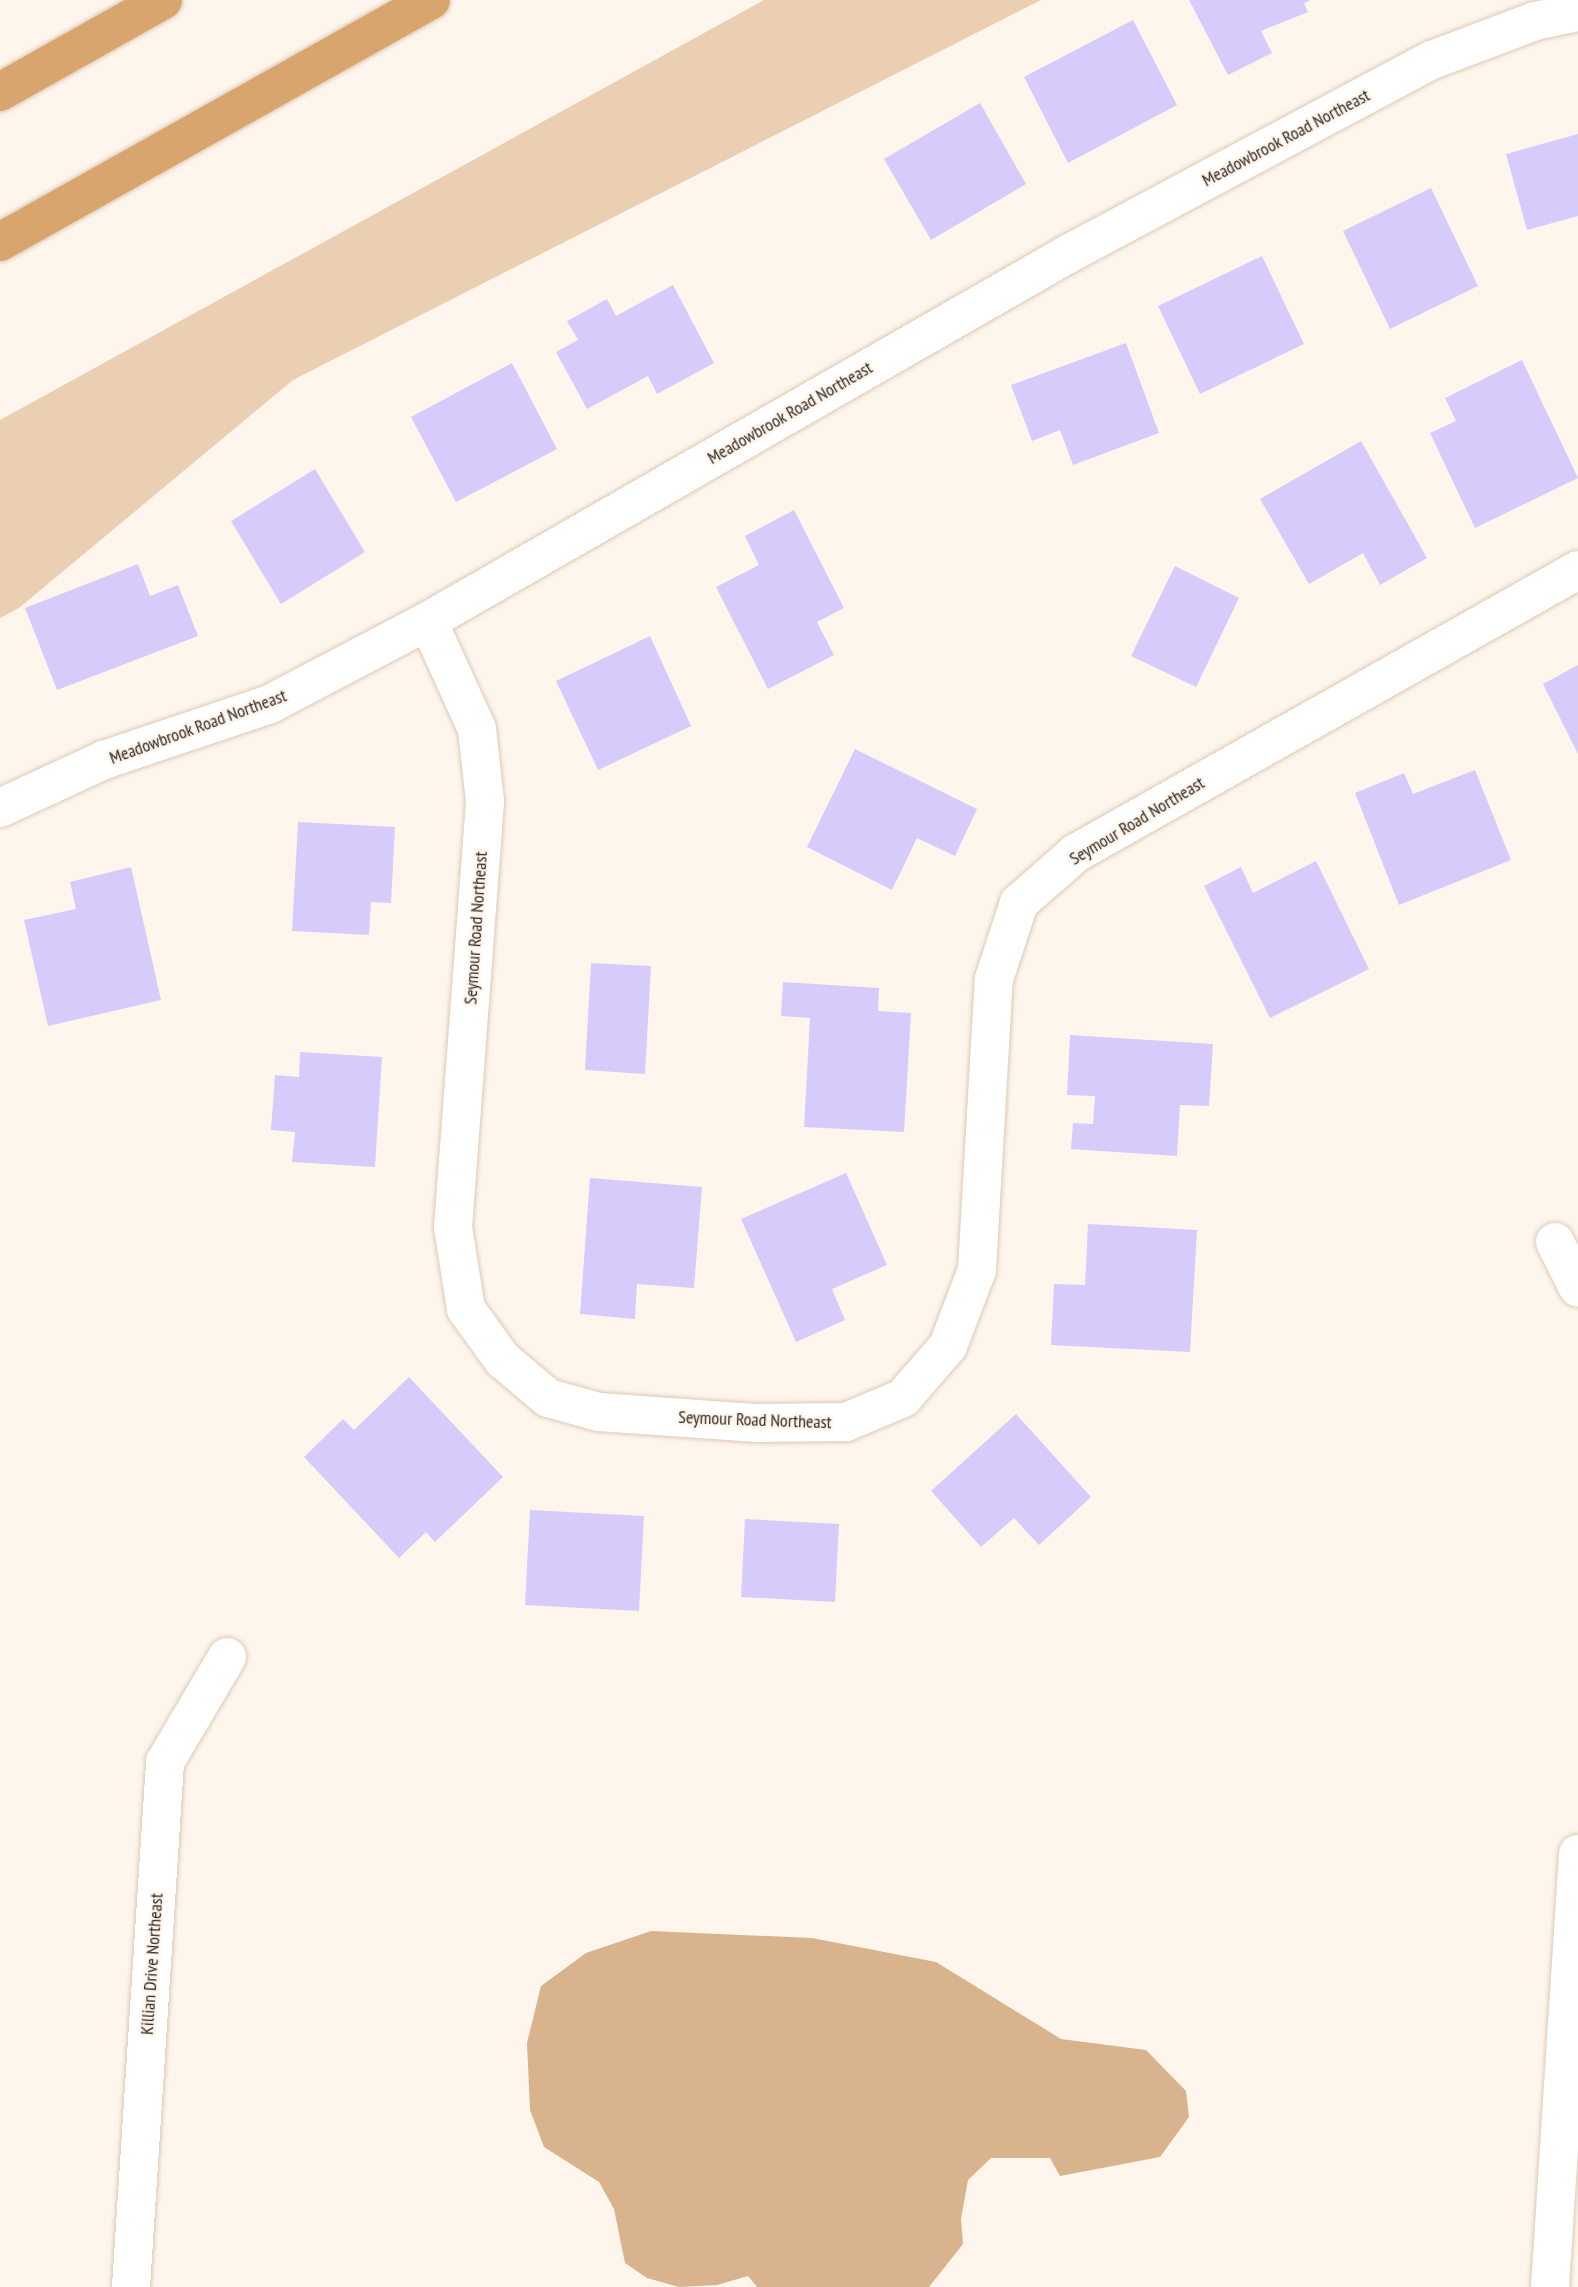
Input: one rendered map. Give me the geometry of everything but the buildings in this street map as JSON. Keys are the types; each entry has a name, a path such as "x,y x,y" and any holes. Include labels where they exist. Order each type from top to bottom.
{"highway":[{"path":"0,92 163,0"},
{"path":"0,242 431,0"}],"street":[{"name":"Meadowbrook Road Northeast","path":"0,808 104,760 270,704 428,621 1068,254 1432,60 1535,21 1578,12"},
{"name":"Seymour Road Northeast","path":"428,621 477,729 485,802 453,1227 466,1309 502,1359 548,1398 599,1412 758,1423 846,1422 903,1398 948,1346 977,1270 994,979 1019,903 1076,853 1578,570"},
{"path":"1555,1242 1578,1288"},
{"name":"Killian Drive Northeast","path":"131,2287 165,1762 227,1657"},
{"path":"1550,2287 1570,2153 1578,1854"}],"shaded area":[{"path":"764,0 1041,0 293,380 19,608 0,618 0,420"},
{"path":"651,1931 812,1938 936,1962 1061,2039 1146,2050 1186,2091 1189,2117 1160,2157 1060,2176 1050,2158 991,2158 968,2180 961,2219 963,2244 929,2287 757,2287 748,2276 717,2285 679,2287 647,2278 625,2263 614,2209 599,2182 544,2147 530,2110 527,2043 541,1986 586,1953"}]}
